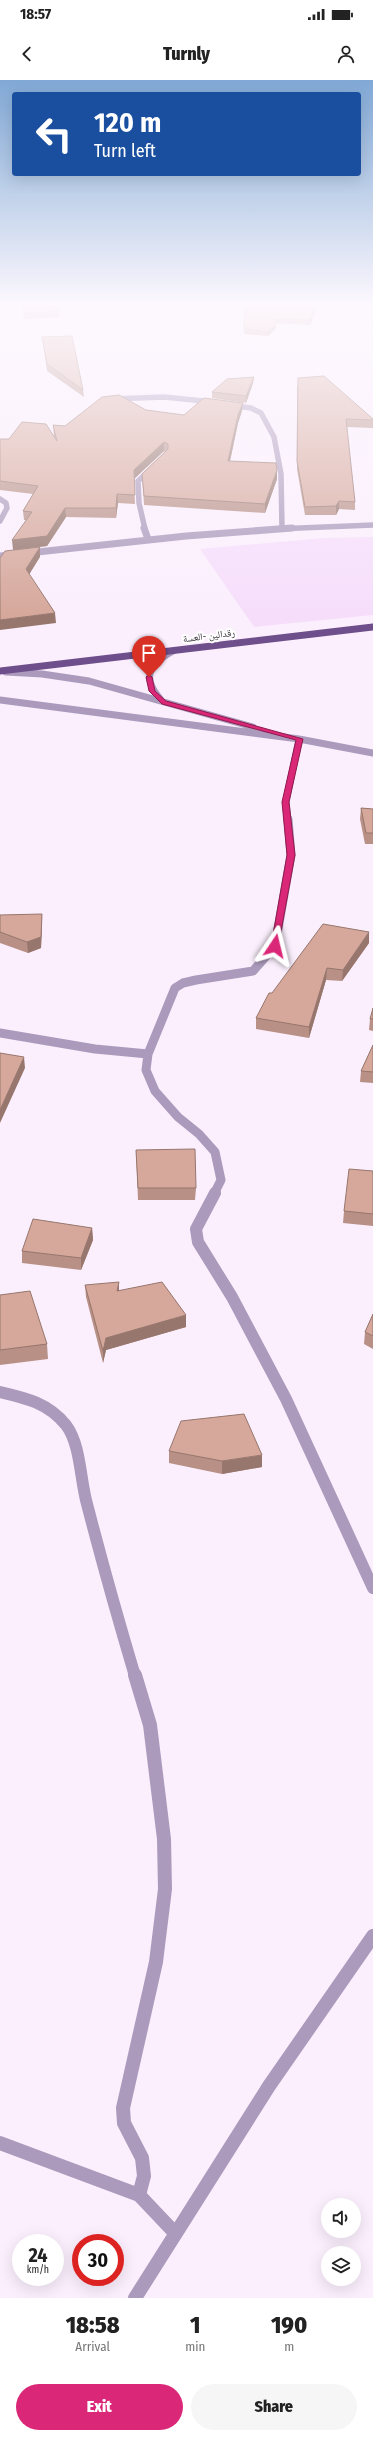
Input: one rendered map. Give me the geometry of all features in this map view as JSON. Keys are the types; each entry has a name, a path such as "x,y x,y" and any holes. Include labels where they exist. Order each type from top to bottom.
{"main road":[{"name":"رقدالين -العسة","path":"0,671 373,627"}],"street":[{"path":"247,408 261,413 262,420 275,439 280,465 282,528"},
{"path":"148,539 143,526 138,480 154,466"},
{"path":"0,499 6,503 7,508 0,521"},
{"path":"355,526 373,518"},
{"path":"0,556 148,539 282,528 373,525"},
{"path":"164,703 152,691 149,677 150,670 159,658 173,651"},
{"path":"0,671 68,677 299,739"},
{"path":"0,700 299,739 373,753"},
{"path":"299,739 286,802 291,855 275,946 261,964 253,971 196,980 183,983 176,988 148,1054 146,1070 155,1091 178,1117 199,1134 215,1152 221,1180 196,1229 198,1242 232,1297 286,1399 373,1588"},
{"path":"0,1033 96,1050 148,1054"},
{"path":"0,1392 36,1401 56,1414 67,1427 74,1443 86,1502 118,1618 150,1725 164,1839 164,1888 156,1962 123,2108 124,2123 142,2158 144,2176 139,2195"},
{"path":"135,2298 269,2086 373,1936"},
{"path":"0,2143 139,2195 175,2233"}],"shaded area":[{"path":"373,537 373,615 254,627 200,549 324,538"}],"building":[{"path":"89,408 142,408 146,410 184,415 193,408 241,408 238,415 228,461 276,463 277,470 265,504 144,496 142,474 168,449 168,444 164,442 134,470 135,495 117,494 116,508 65,508 47,536 12,540 32,512 23,511 38,486 0,481 0,439 9,439 22,422 46,424 57,441 53,425 65,426"},
{"path":"298,408 360,408 373,419 346,419 355,502 339,501 336,506 305,507 297,461"},
{"path":"40,547 26,569 55,613 0,620 0,558 5,551"},
{"path":"361,808 373,809 373,833 366,833"},
{"path":"42,914 41,937 27,942 0,932 0,915"},
{"path":"323,924 369,932 343,970 327,968 309,1027 256,1018 269,993 272,993"},
{"path":"373,1008 373,1019 370,1019"},
{"path":"373,1045 373,1072 361,1071"},
{"path":"0,1053 24,1057 0,1110"},
{"path":"195,1149 196,1188 138,1188 136,1150"},
{"path":"349,1169 373,1171 373,1214 344,1211"},
{"path":"33,1219 92,1228 81,1258 22,1251"},
{"path":"119,1282 117,1291 162,1282 186,1315 106,1338 103,1351 85,1285"},
{"path":"30,1291 47,1344 0,1350 0,1295"},
{"path":"373,1314 373,1336 365,1332"},
{"path":"244,1414 262,1455 222,1461 169,1451 181,1421"}],"route":[{"path":"149,677 148,682 152,691 164,703 299,739 286,802 291,855 275,946"}]}
